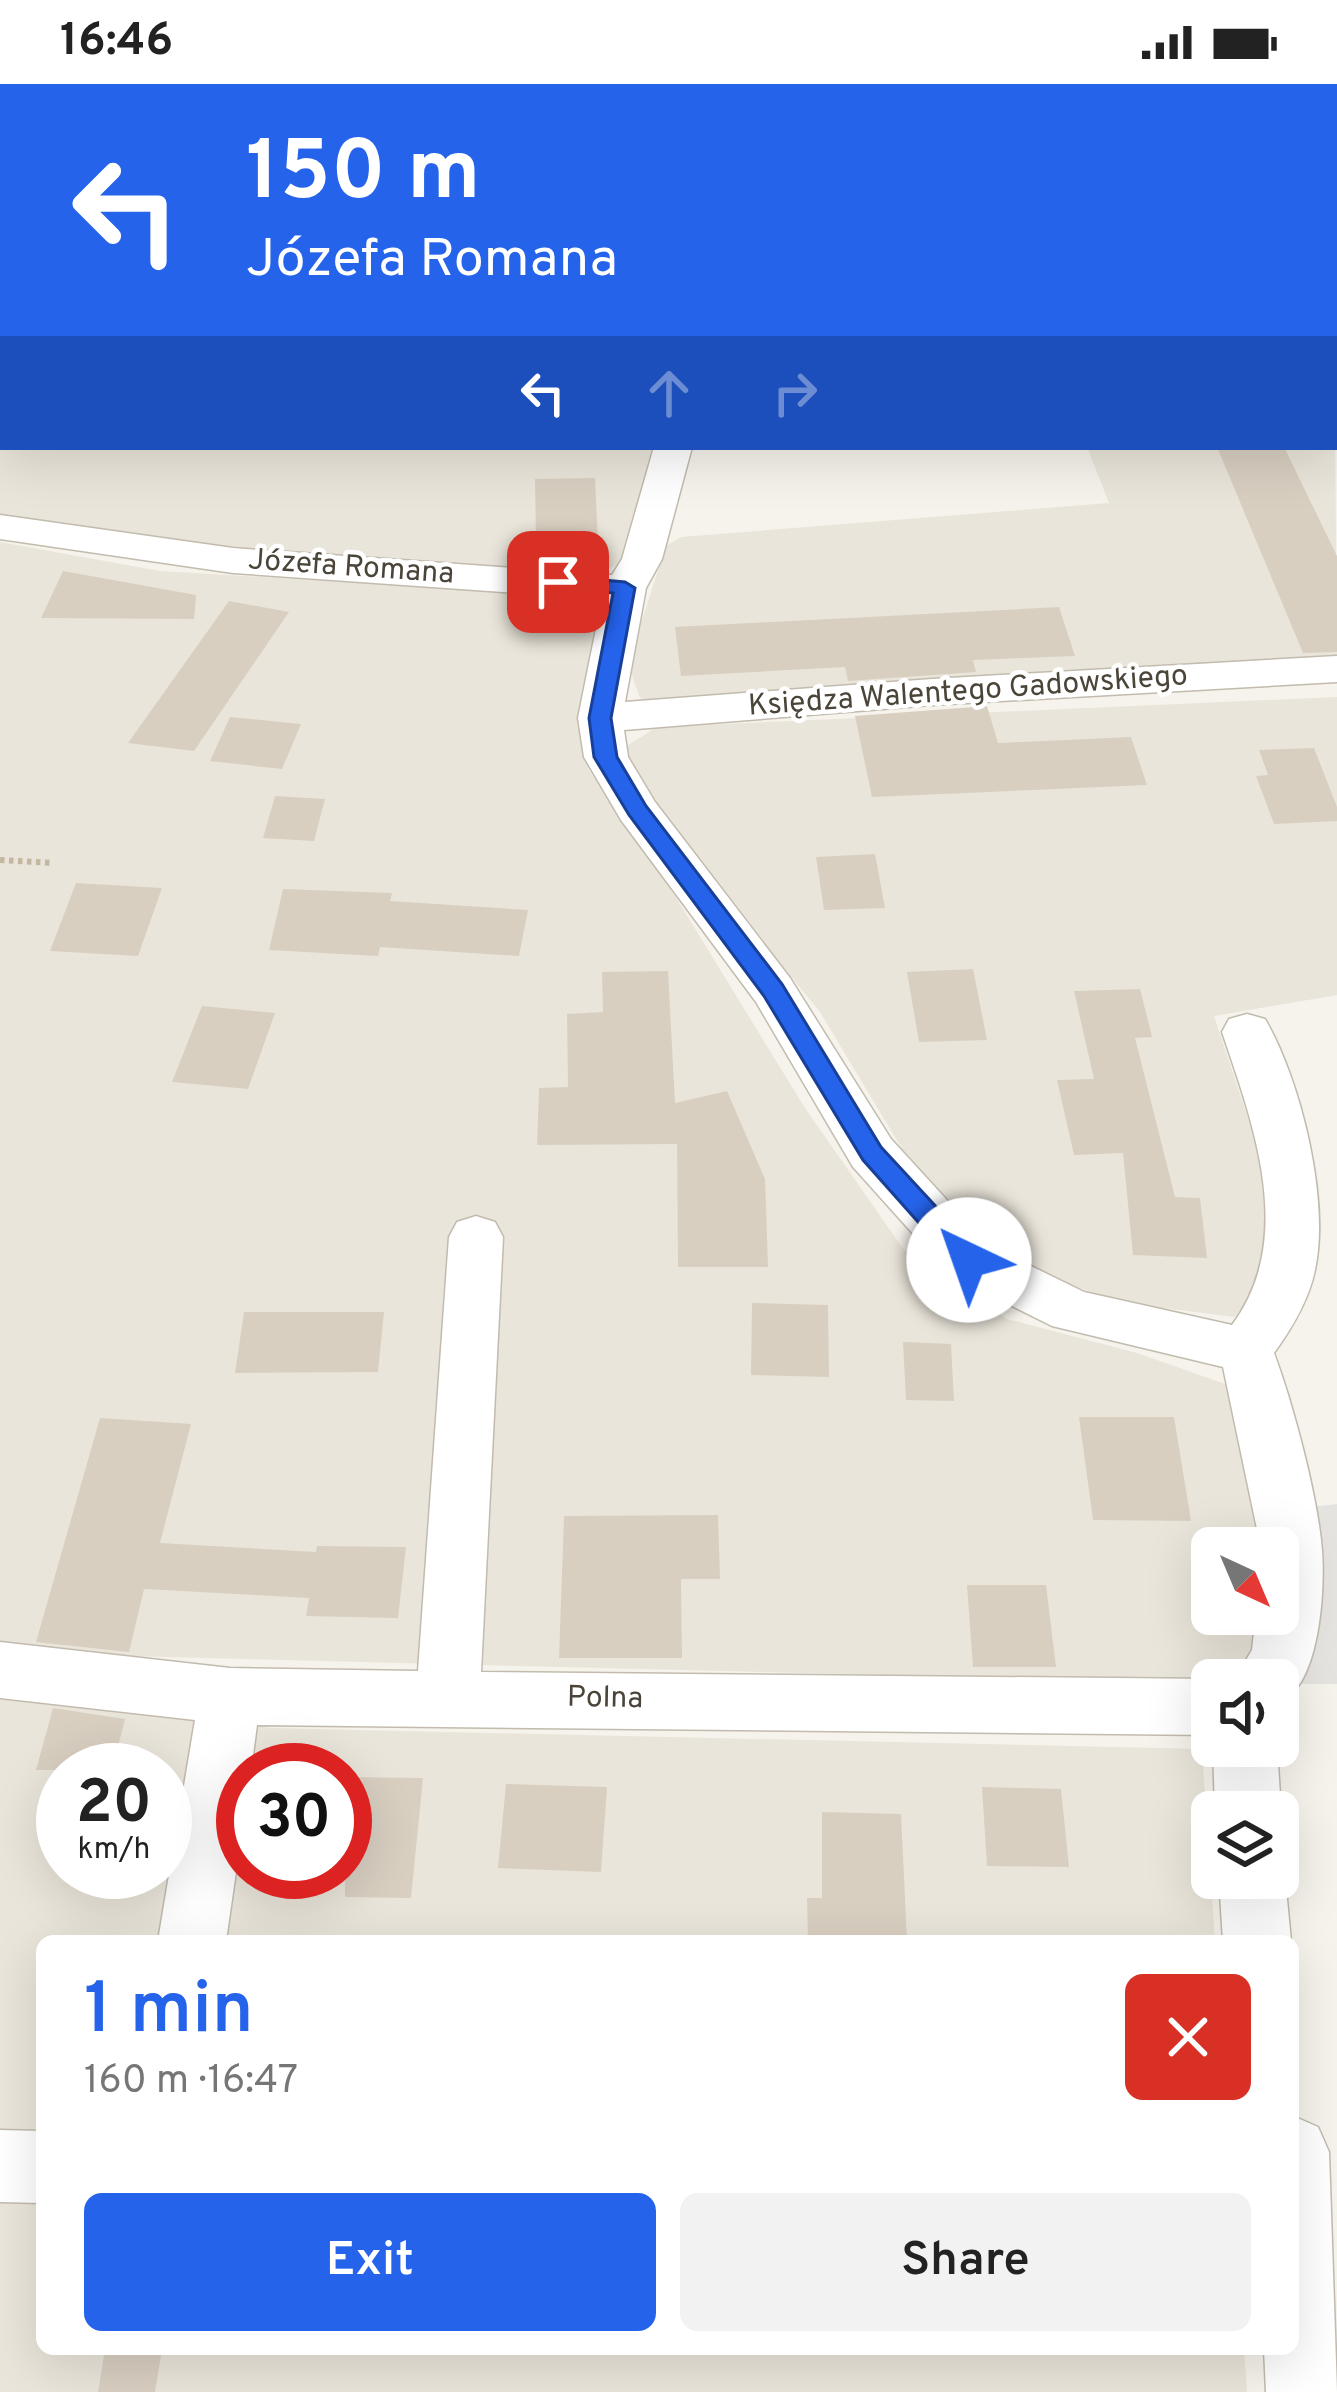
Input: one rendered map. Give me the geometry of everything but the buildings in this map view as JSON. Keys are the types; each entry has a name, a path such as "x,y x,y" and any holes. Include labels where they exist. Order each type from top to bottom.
{"street":[{"path":"672,450 642,559 625,588 600,718 605,757 637,810 773,990 872,1154 969,1260 1072,1311 1245,1350"},
{"name":"Józefa Romana","path":"0,527 81,544 187,556 625,588"},
{"name":"Księdza Walentego Gadowskiego","path":"600,718 932,692 1337,669"},
{"path":"1245,1350 1278,1301 1292,1239 1283,1136 1247,1032"},
{"path":"448,1696 476,1238"},
{"path":"1245,1350 1259,1389 1292,1552 1282,1659"},
{"name":"Polna","path":"0,1670 230,1696 1191,1706"},
{"path":"193,1935 230,1696"},
{"path":"1254,1899 1257,1935"},
{"path":"0,2166 36,2167"},
{"path":"1299,2283 1304,2392"}],"path":[{"path":"0,860 52,863"}],"shaded area":[{"path":"0,450 652,450 619,565 588,574 180,548 0,516"},
{"path":"1088,450 1335,450 1337,667 650,706 639,696 628,663 666,546 681,537 1109,503"},
{"path":"0,542 160,571 601,597 580,703 589,770 675,896 805,1108 904,1250 1007,1319 1137,1353 1228,1385 1258,1527 1191,1527 1191,1635 1266,1635 1266,1646 1252,1659 1191,1659 1191,1680 1166,1682 0,1653"},
{"path":"1337,697 1337,995 1214,1016 1273,1194 1261,1296 1234,1317 1125,1303 993,1260 908,1159 820,1012 644,797 622,749 657,727"},
{"path":"1337,1504 1337,1684 1302,1684 1317,1626 1310,1507"},
{"path":"0,1689 270,1728 1191,1749 1191,1767 1203,1767 1205,1791 1191,1791 1191,1899 1212,1899 1215,1935 36,1935 36,2355 1244,2355 1247,2392 0,2392"}],"route":[{"path":"558,582 625,588 600,718 605,757 637,810 773,990 872,1154 969,1260"}]}
